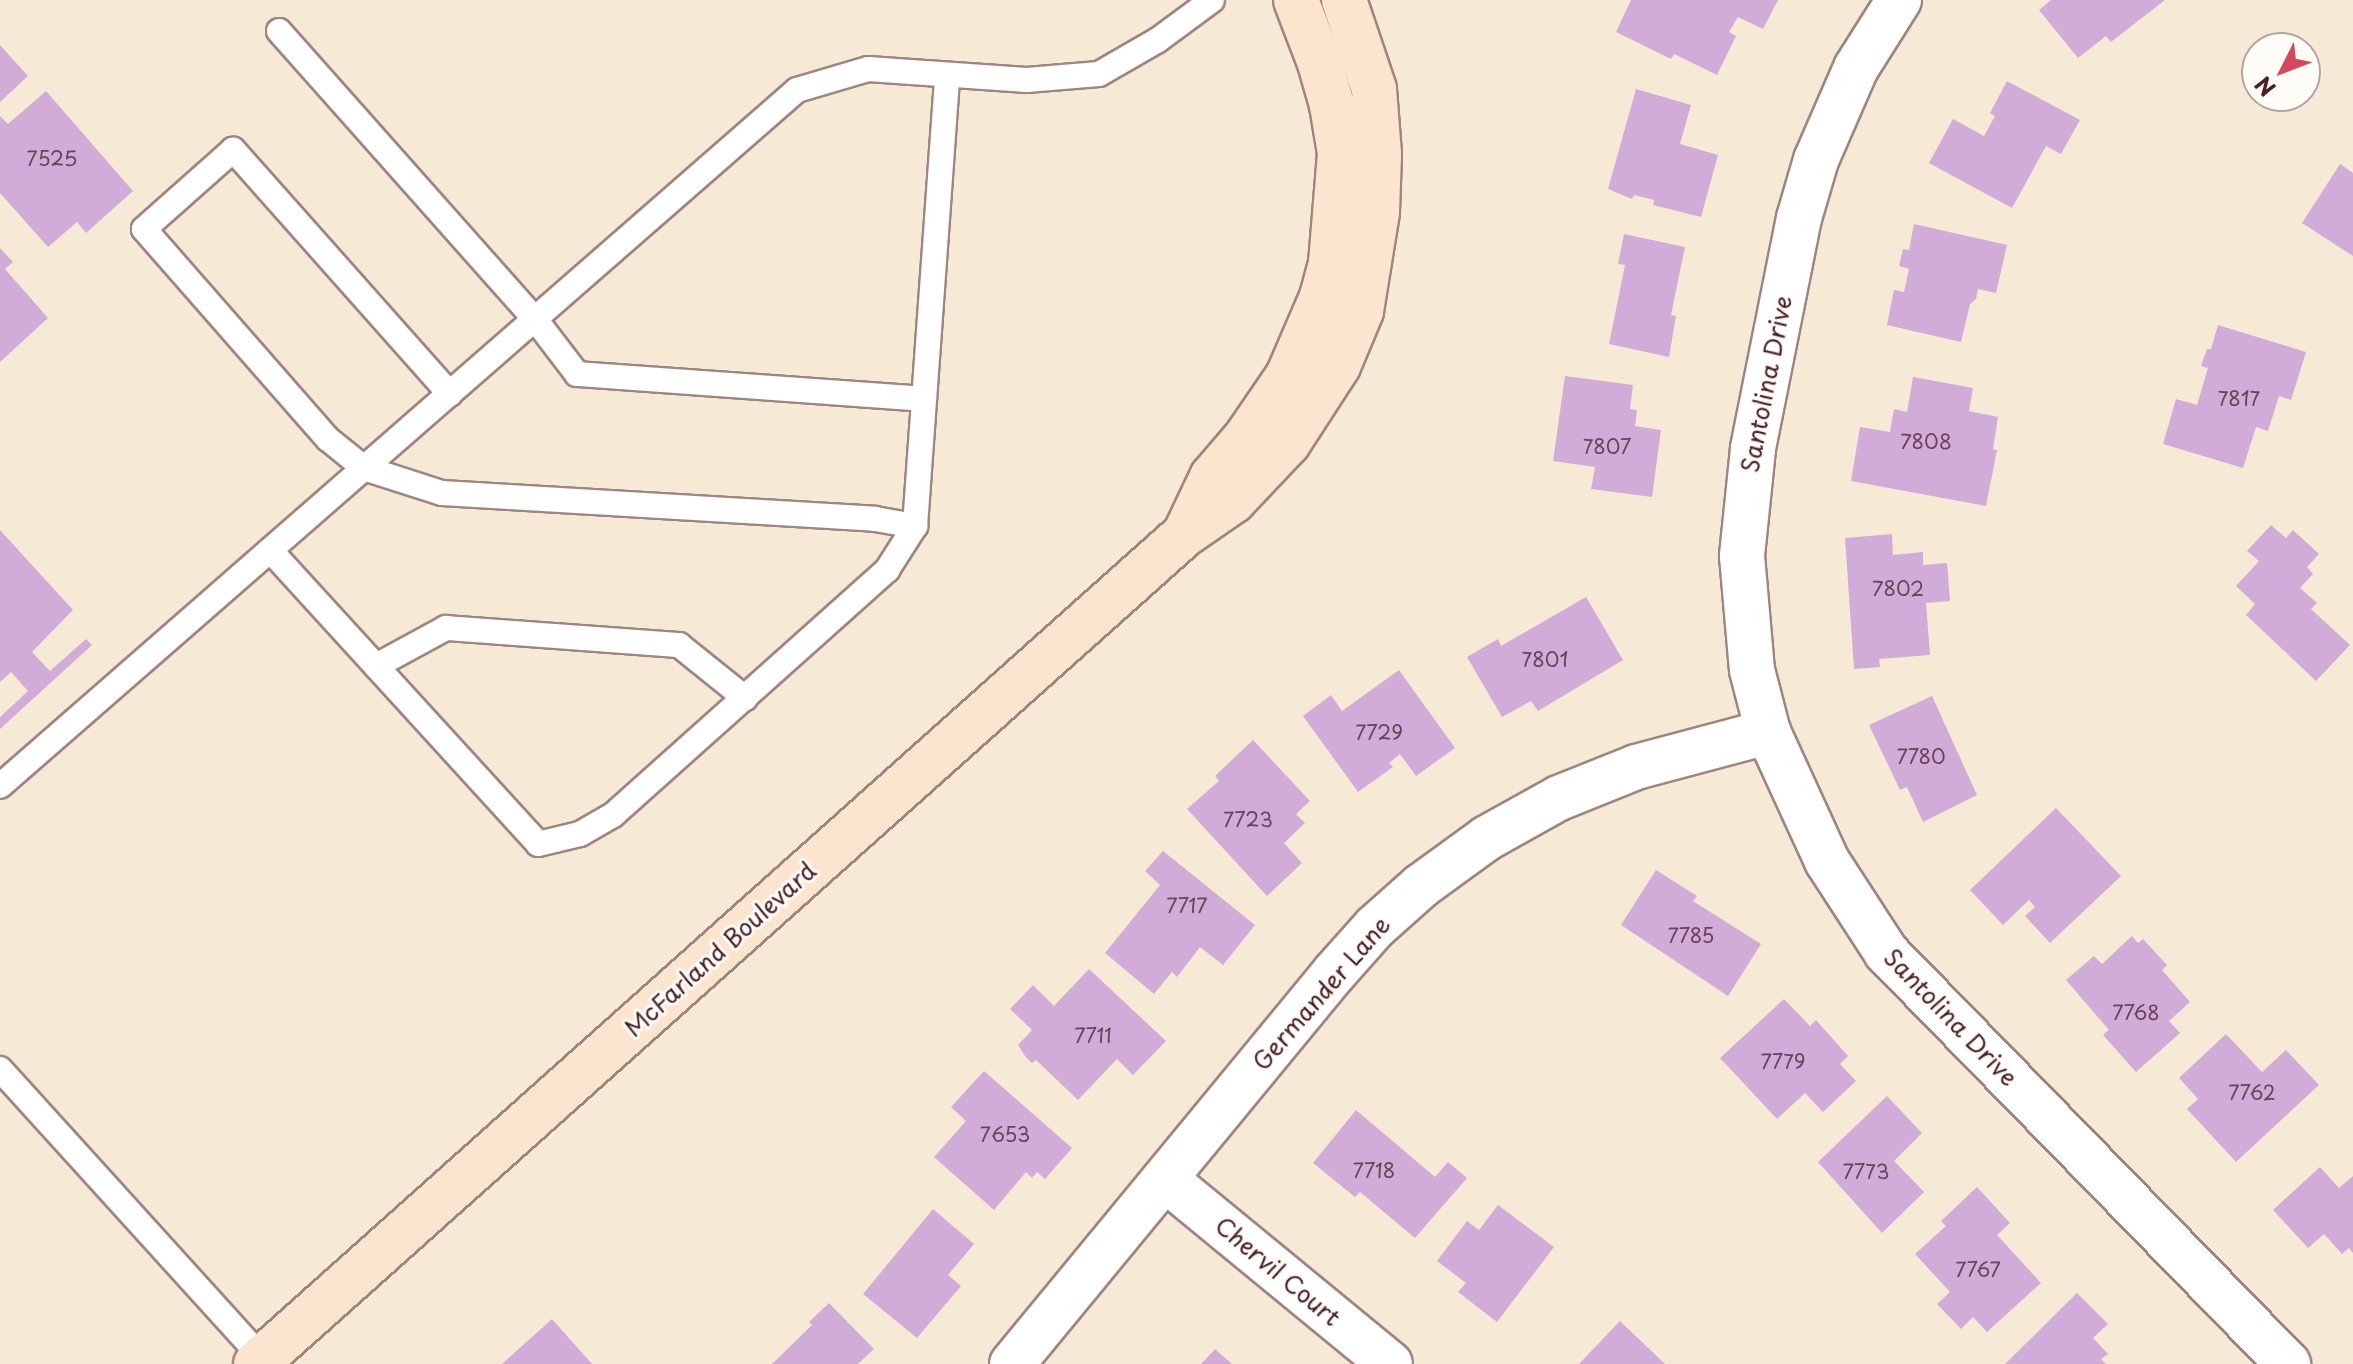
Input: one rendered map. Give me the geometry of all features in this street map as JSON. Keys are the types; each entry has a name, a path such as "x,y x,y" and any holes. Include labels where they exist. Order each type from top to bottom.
{"street":[{"name":"McFarland Boulevard","path":"1185,534 1212,477 1247,436 1288,376 1317,312 1331,263 1340,153 1332,105 1320,63 1296,0"},
{"name":"McFarland Boulevard","path":"262,1362 1185,534 1233,501 1288,443 1338,366 1361,311 1377,212 1379,122 1368,62 1344,0"},
{"name":"Santolina Drive","path":"1899,0 1856,68 1816,160 1799,218 1753,449 1744,513 1743,566 1752,670 1768,732 1827,861 1891,958 2288,1364"},
{"name":"Germander Lane","path":"1012,1364 1359,943 1451,862 1541,807 1616,774 1768,732"},
{"name":"Chervil Court","path":"1165,1179 1390,1364"}],"lane":[{"path":"0,786 797,90 868,69 1027,80 1099,74 1158,40 1212,0"},
{"path":"279,31 535,319 577,374 924,399"},
{"path":"270,550 538,844 580,834 613,815 887,570 915,526 947,75"},
{"path":"450,394 233,150 144,229 328,439 364,468 442,493 875,519 915,526"},
{"path":"376,666 446,628 679,645 745,698"},
{"path":"0,1069 262,1362"}],"building":[{"path":"1631,0 1778,0 1763,29 1738,17 1729,32 1736,36 1717,75 1674,54 1671,59 1616,32"},
{"path":"2051,0 2165,0 2111,42 2106,36 2078,58 2039,10"},
{"path":"0,45 28,76 0,102"},
{"path":"2007,81 2080,120 2061,154 2046,146 2012,208 1929,163 1953,119 1984,136 1995,116 1990,113"},
{"path":"1636,89 1691,105 1680,144 1718,155 1701,217 1653,205 1654,200 1634,195 1632,199 1608,189"},
{"path":"46,91 133,191 86,233 77,222 48,247 0,193 0,116 8,124"},
{"path":"2340,164 2353,173 2353,256 2302,223"},
{"path":"1914,224 2007,245 1996,293 1978,289 1976,299 1970,304 1961,342 1887,325 1894,290 1904,292 1909,269 1899,266 1903,249 1909,250"},
{"path":"1624,234 1685,247 1671,315 1676,316 1669,357 1609,344 1625,265 1618,264"},
{"path":"0,248 13,262 5,269 48,318 0,362"},
{"path":"2218,325 2306,352 2291,400 2279,396 2268,431 2256,427 2243,468 2163,444 2176,399 2197,405 2208,368 2201,366 2207,349 2211,349"},
{"path":"1565,376 1633,385 1630,409 1637,410 1635,426 1661,430 1652,497 1591,489 1595,467 1553,461"},
{"path":"1913,377 1973,388 1969,411 1998,417 1993,449 1997,450 1986,506 1851,481 1860,427 1890,432 1894,409 1907,412"},
{"path":"2271,525 2286,538 2293,530 2319,554 2307,567 2313,574 2300,588 2317,603 2311,609 2350,645 2316,681 2246,615 2255,604 2236,586 2259,561 2247,551"},
{"path":"0,530 73,610 32,652 50,671 86,639 92,645 0,729 0,717 28,691 11,672 0,682"},
{"path":"1892,534 1893,555 1923,552 1923,565 1947,563 1950,601 1926,603 1930,655 1879,659 1880,667 1854,669 1845,538"},
{"path":"1586,597 1623,660 1538,711 1531,701 1502,717 1467,657 1498,639 1501,646"},
{"path":"1399,670 1455,748 1416,776 1400,754 1389,763 1393,767 1358,792 1303,716 1331,695 1342,711"},
{"path":"1932,696 1977,795 1923,822 1907,787 1900,790 1869,725"},
{"path":"1253,740 1310,801 1296,814 1305,823 1284,843 1302,863 1267,896 1187,809 1219,781 1215,776"},
{"path":"2056,808 2121,876 2050,943 2025,916 2035,907 2029,900 2003,925 1970,890"},
{"path":"1163,851 1255,925 1223,965 1200,947 1177,977 1172,972 1154,994 1105,953 1160,885 1145,871"},
{"path":"1656,870 1697,896 1693,901 1761,944 1728,996 1621,925"},
{"path":"2132,936 2138,943 2143,939 2167,965 2162,970 2190,1002 2169,1021 2180,1033 2136,1072 2103,1035 2109,1030 2066,980 2094,956 2102,964"},
{"path":"1089,969 1166,1041 1133,1075 1117,1059 1078,1100 1036,1060 1032,1063 1025,1056 1018,1045 1032,1030 1010,1009 1033,985 1054,1006"},
{"path":"1784,999 1810,1026 1816,1020 1848,1056 1840,1064 1856,1081 1823,1112 1805,1093 1777,1119 1720,1058"},
{"path":"2226,1034 2262,1072 2286,1050 2319,1085 2236,1162 2187,1109 2198,1099 2179,1078"},
{"path":"984,1071 1072,1148 1045,1179 1037,1172 1032,1178 1026,1172 994,1210 934,1157 966,1121 951,1107"},
{"path":"1887,1096 1922,1133 1894,1161 1924,1192 1882,1233 1818,1162"},
{"path":"1356,1110 1435,1177 1448,1162 1467,1178 1415,1238 1360,1192 1355,1197 1313,1163"},
{"path":"2320,1167 2339,1188 2353,1176 2353,1253 2349,1248 2342,1254 2324,1234 2308,1248 2273,1210"},
{"path":"1977,1187 2010,1223 1997,1235 2041,1283 1987,1332 1973,1317 1961,1329 1937,1304 1950,1292 1915,1254 1946,1226 1941,1221"},
{"path":"1498,1205 1554,1247 1497,1322 1458,1292 1466,1283 1437,1261 1467,1221 1479,1230"},
{"path":"933,1209 974,1244 948,1275 961,1286 917,1338 863,1294"},
{"path":"2077,1293 2108,1324 2093,1338 2108,1354 2101,1359 2106,1364 2005,1364"},
{"path":"829,1303 874,1349 858,1364 772,1364 812,1325 809,1322"},
{"path":"552,1319 592,1364 502,1364"},
{"path":"1620,1321 1665,1364 1579,1364"},
{"path":"1215,1349 1232,1364 1201,1364"}]}
